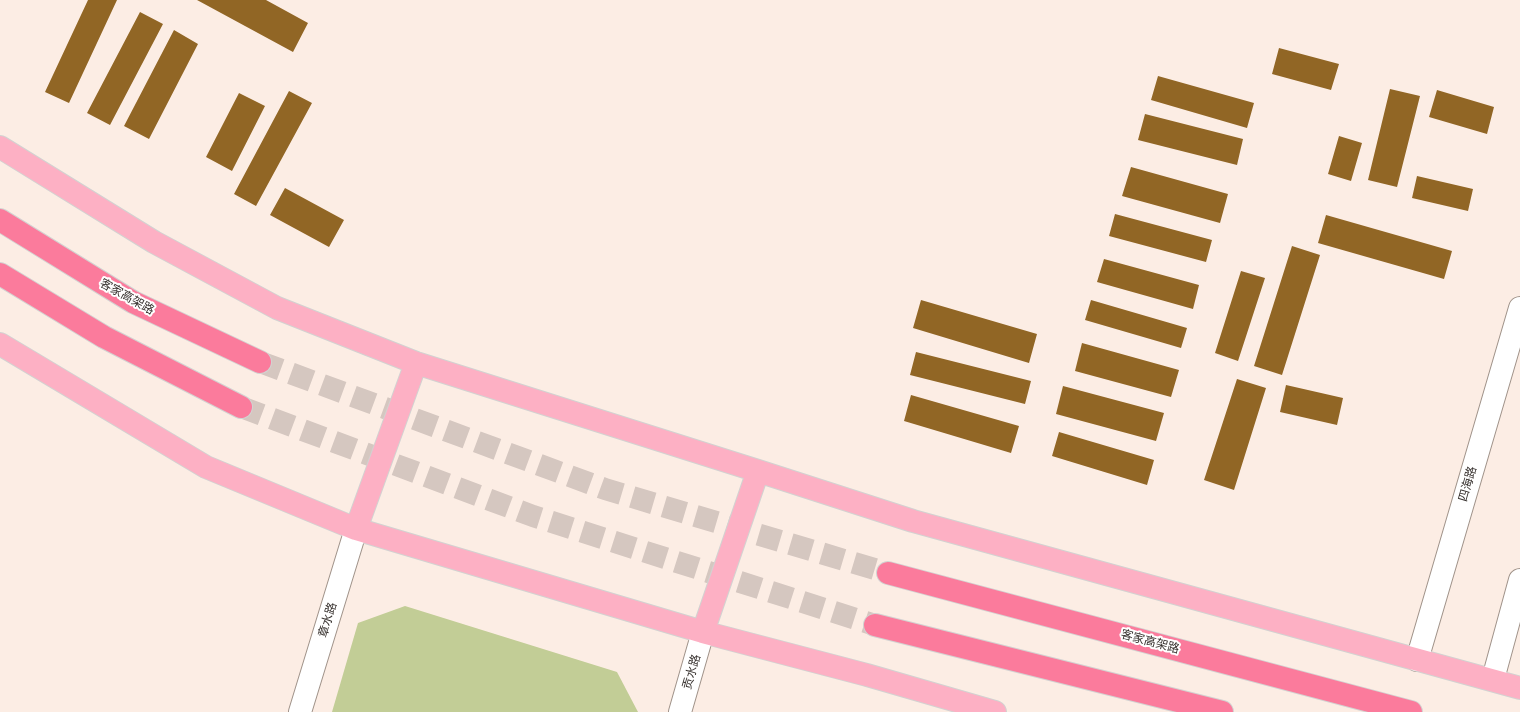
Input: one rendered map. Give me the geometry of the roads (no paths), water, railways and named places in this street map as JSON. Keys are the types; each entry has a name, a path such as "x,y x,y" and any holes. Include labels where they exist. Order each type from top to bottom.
{"highway":[{"name":"客家高架路","path":"0,220 133,302 260,362"},
{"path":"0,274 104,337 240,407"},
{"name":"客家高架路","path":"888,573 1411,712"},
{"path":"875,625 1222,712"}],"main road":[{"path":"0,147 154,242 277,308 416,363 913,521 1520,688"},
{"path":"0,344 206,467 356,529 703,632 867,675 995,712"},
{"path":"356,529 416,363"},
{"path":"703,632 758,471"}],"street":[{"name":"四海路","path":"1417,660 1520,308"},
{"name":"章水路","path":"300,712 356,529"},
{"path":"1493,680 1520,580"},
{"name":"贡水路","path":"680,712 703,632"}],"tunnel":[{"path":"260,362 605,489 888,573"},
{"path":"241,407 533,516 875,625"}]}
